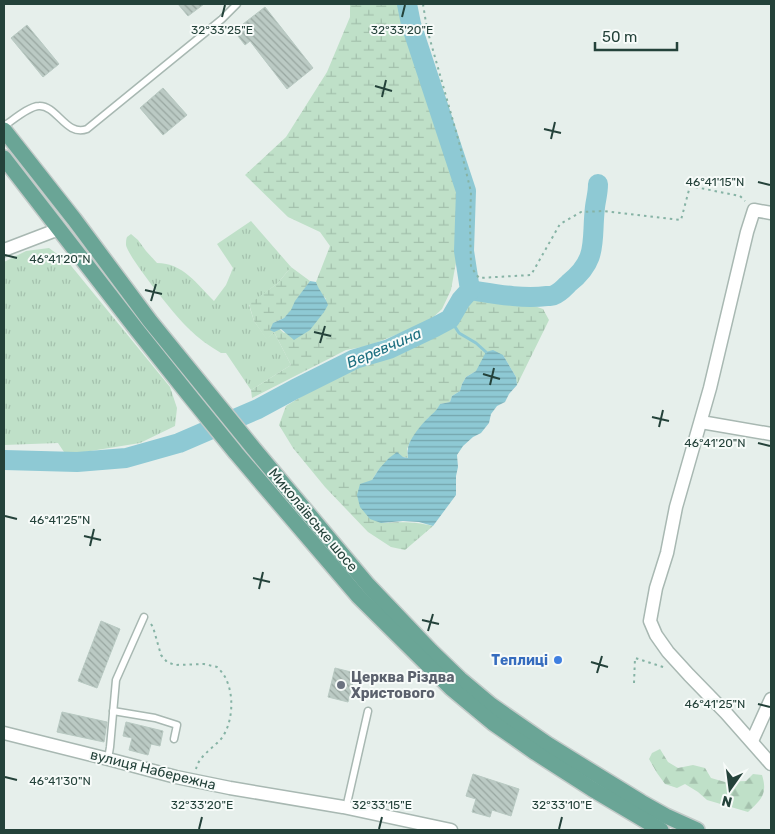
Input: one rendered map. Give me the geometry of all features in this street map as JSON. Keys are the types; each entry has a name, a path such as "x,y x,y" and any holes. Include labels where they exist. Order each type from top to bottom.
{"main road":[{"name":"Миколаївське шосе","path":"4,128 150,321 211,397 368,585 431,652 491,704 547,744 641,802 697,830"},
{"name":"Миколаївське шосе","path":"4,158 193,400 358,596 451,688 493,723 652,828"},
{"path":"652,828 652,820 655,819 679,830"}],"street":[{"path":"771,213 754,210 747,232 701,422 676,507 650,621 656,635 668,652 752,741 771,764"},
{"path":"4,250 59,229"},
{"path":"701,422 771,434"},
{"path":"752,741 771,699"},
{"name":"вулиця Набережна","path":"4,733 194,781 346,808 451,830"}],"lane":[{"path":"4,128 25,111 38,106 47,108 73,129 83,130 87,128 237,4"},
{"path":"108,759 116,680 144,617"},
{"path":"113,711 155,718 177,725 174,739"},
{"path":"346,808 368,711"}],"path":[{"path":"423,4 427,29 471,192 471,267 479,278 532,275 560,224 581,212 604,211 681,220 690,186 740,196 754,210"},
{"path":"144,617 154,627 161,655 167,662 175,665 204,664 218,667 228,682 231,698 226,733 197,764 194,781"},
{"path":"634,684 636,658 689,675"}],"green space":[{"path":"350,4 410,4 460,163 458,251 451,290 442,309 428,322 368,346 346,350 252,398 251,390 291,365 274,332 267,340 254,321 249,304 278,283 291,267 310,281 292,310 284,318 273,323 284,333 326,299 318,290 316,282 330,246 320,232 288,217 245,175 286,137 327,72 350,17"},
{"path":"251,221 291,267 278,283 249,305 254,321 267,339 274,332 291,365 251,390 226,353 221,353 208,345 188,328 153,287 129,252 126,240 131,234 157,263 166,264 182,271 214,301 226,285 233,268 217,244"},
{"path":"49,248 68,262 170,387 177,408 175,426 140,443 66,455 58,443 4,445 4,262 26,251"},
{"path":"475,297 523,302 543,309 549,320 517,385 516,377 503,355 466,377 460,391 452,396 450,402 440,404 436,413 428,418 410,442 407,449 408,458 403,457 379,469 372,480 381,523 401,522 433,526 405,550 391,547 368,532 325,487 293,448 279,425 286,406 338,374 425,341 445,331 456,320 460,307 467,299"},
{"path":"660,749 668,762 678,768 693,765 705,768 711,778 725,782 746,781 753,774 762,775 764,792 757,804 748,812 707,800 685,784 677,788 665,784 649,759 652,753"}],"water":[{"path":"310,281 316,282 328,305 310,330 294,340 281,329 274,332 270,330 273,323 284,318 291,310 295,301"},
{"path":"493,350 503,355 516,377 517,385 505,402 497,406 491,414 489,423 481,433 463,446 457,455 456,495 433,526 419,522 403,521 381,523 370,519 360,507 357,495 360,484 372,480 379,469 397,452 403,457 408,458 409,446 418,429 436,411 440,404 450,402 452,396 460,391 466,377 476,371 486,352"}],"building":[{"path":"178,4 204,4 188,16"},
{"path":"265,7 313,68 287,89 250,41 245,45 234,31"},
{"path":"27,25 59,64 43,77 11,38"},
{"path":"163,88 187,115 163,135 140,108"},
{"path":"101,621 120,629 97,688 78,681"},
{"name":"Церква Різдва Христового","path":"335,668 355,673 348,702 328,697"},
{"path":"62,712 107,722 104,742 57,732"},
{"path":"126,722 163,731 160,746 151,744 148,755 129,750 132,738 123,736"},
{"path":"473,774 519,789 511,816 492,810 490,817 472,812 476,799 466,796"}],"waterway":[{"name":"Веревчина","path":"4,460 77,462 126,458 179,443 258,409 355,359 389,349 450,319 461,300 470,290 464,251 466,191 411,24 407,4"},
{"path":"470,290 528,297 551,296 560,291 579,274 585,266 592,249 598,184"},
{"path":"450,319 459,333 476,343 486,352"}],"place":[{"name":"Теплиці","path":"558,660"},
{"name":"Церква Різдва Христового","path":"341,685"}]}
